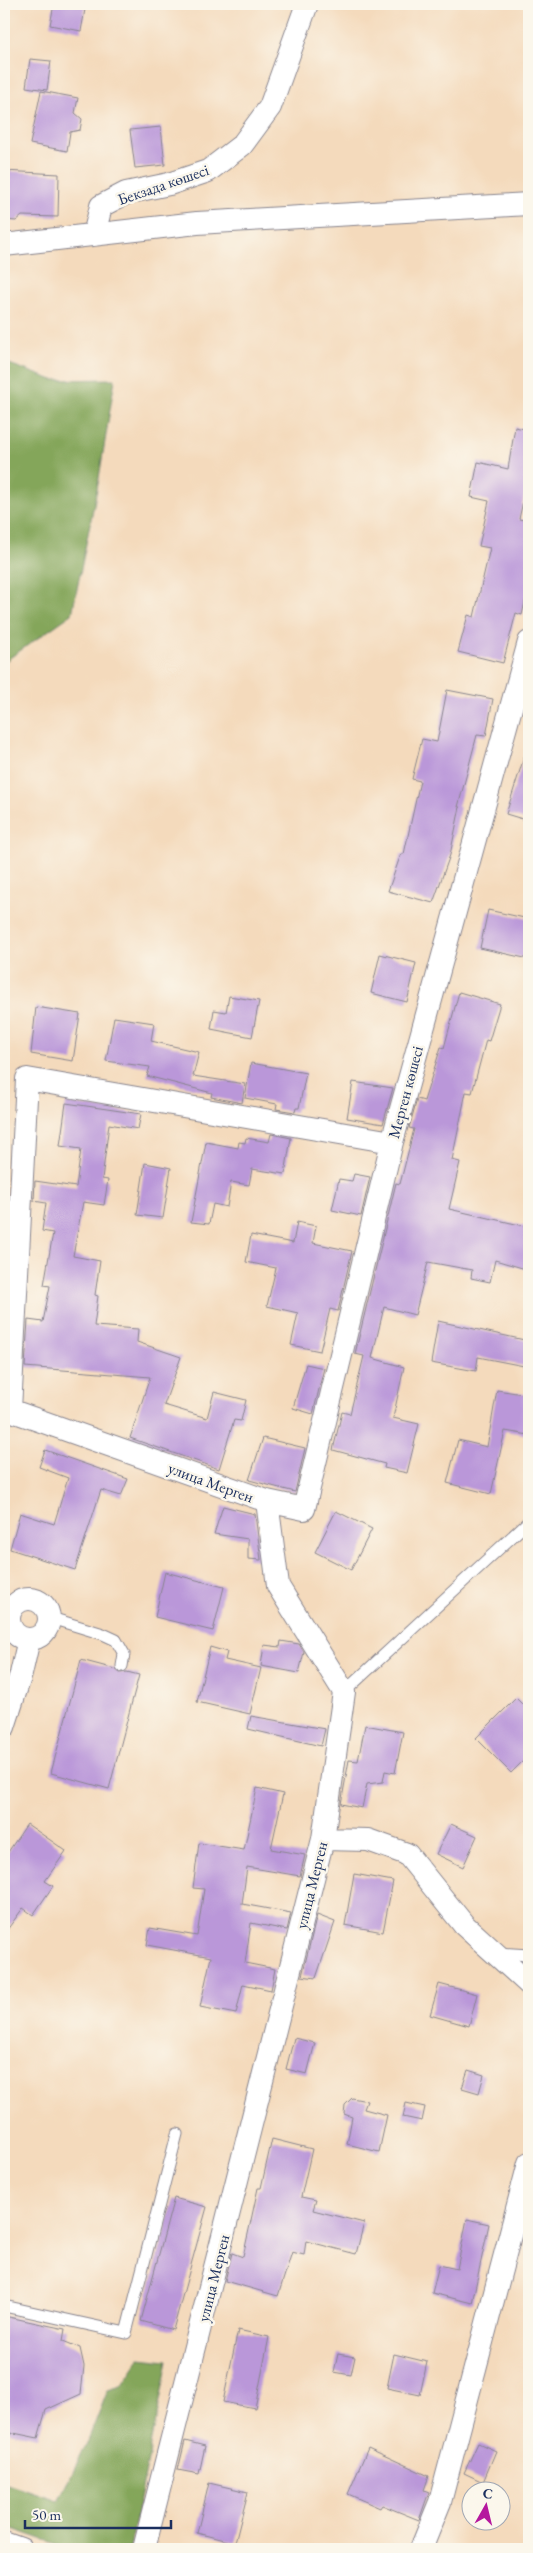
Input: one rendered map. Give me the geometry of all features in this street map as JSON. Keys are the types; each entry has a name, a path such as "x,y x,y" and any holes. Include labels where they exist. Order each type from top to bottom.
{"street":[{"name":"Бекзада көшесі","path":"94,235 101,206 126,193 169,184 208,171 242,144 270,107 307,4"},
{"path":"4,245 197,223 529,204"},
{"name":"Мерген көшесі","path":"267,1502 304,1509 392,1142 529,642"},
{"path":"7,1409 27,1078 392,1142"},
{"name":"улица Мерген","path":"7,1409 267,1502 278,1586 344,1692 323,1839 144,2549"},
{"path":"24,1599 35,1600 45,1606 50,1618 48,1628 40,1636 29,1639 18,1636 10,1627 6,1615 14,1605 24,1599"},
{"path":"4,1727 21,1674 29,1639"},
{"path":"323,1839 368,1840 407,1854 464,1925 496,1952 529,1984"},
{"path":"421,2549 440,2502 529,2163"},
{"path":"4,2543 21,2549"}],"lane":[{"path":"344,1692 529,1521"},
{"path":"50,1618 103,1634 116,1640 124,1654 122,1666"},
{"path":"496,1952 529,1955"},
{"path":"4,2306 126,2334 177,2134"}],"green space":[{"path":"4,362 53,380 115,379 98,484 72,614 4,662"},
{"path":"140,2358 168,2361 130,2549 70,2549 4,2526 4,2483 58,2501 87,2443 108,2390 121,2386"}],"building":[{"path":"54,4 86,4 81,31 50,25"},
{"path":"30,59 51,61 47,90 26,87"},
{"path":"41,91 78,98 75,113 82,119 80,130 70,132 67,151 30,144"},
{"path":"161,127 165,165 135,168 130,130"},
{"path":"4,171 59,174 58,217 22,216 16,221 4,220"},
{"path":"515,427 529,430 529,475 519,519 529,521 529,584 522,615 516,613 503,663 458,652 468,615 474,617 490,548 479,546 489,501 471,497 478,462 508,469"},
{"path":"447,690 493,699 486,736 477,735 458,807 460,807 450,855 433,903 388,891 401,854 404,854 420,781 412,779 422,739 437,742"},
{"path":"526,751 529,751 529,821 506,814"},
{"path":"488,910 529,919 529,959 480,948"},
{"path":"380,954 416,963 407,1002 371,993"},
{"path":"459,992 500,1004 489,1041 486,1040 472,1093 466,1092 452,1160 460,1162 449,1209 529,1227 529,1270 495,1260 490,1282 471,1278 472,1270 428,1262 415,1315 384,1307 372,1358 404,1367 393,1418 419,1424 407,1473 384,1468 385,1464 333,1450 342,1412 350,1414 364,1356 355,1354 396,1183 400,1184 414,1129 409,1128 417,1099 424,1101 441,1047 444,1048"},
{"path":"229,996 259,1001 252,1037 211,1029 214,1010 226,1012"},
{"path":"36,1007 80,1014 73,1061 31,1054"},
{"path":"114,1017 154,1023 151,1041 199,1052 193,1076 245,1084 242,1103 211,1097 212,1093 147,1076 150,1067 106,1061"},
{"path":"251,1063 306,1073 299,1108 296,1108 295,1112 276,1109 277,1104 245,1098"},
{"path":"353,1082 393,1088 383,1124 347,1118"},
{"path":"66,1103 141,1114 138,1129 109,1124 102,1179 108,1180 104,1205 83,1202 73,1256 100,1261 95,1295 98,1296 94,1326 138,1329 137,1342 181,1357 164,1405 207,1418 214,1392 246,1400 241,1421 234,1420 219,1469 130,1438 150,1377 25,1367 28,1320 43,1322 50,1286 44,1285 53,1233 42,1231 46,1203 34,1201 35,1181 76,1187 81,1149 60,1146"},
{"path":"271,1134 291,1138 285,1174 252,1169 249,1185 231,1182 227,1207 213,1204 209,1224 191,1222 206,1142 238,1148 239,1142 245,1143 246,1138 269,1142"},
{"path":"145,1163 171,1168 163,1218 137,1215"},
{"path":"354,1174 370,1177 361,1216 332,1210 339,1179 352,1181"},
{"path":"297,1222 316,1226 313,1243 352,1251 338,1311 330,1309 320,1351 291,1345 298,1313 267,1306 276,1268 246,1262 251,1235 293,1243"},
{"path":"438,1321 529,1341 529,1367 478,1357 476,1371 431,1363"},
{"path":"306,1364 324,1368 313,1414 293,1408"},
{"path":"497,1390 529,1395 529,1435 505,1431 491,1494 447,1483 458,1440 487,1447"},
{"path":"263,1438 305,1448 295,1492 249,1480"},
{"path":"45,1450 128,1479 121,1496 101,1490 75,1570 10,1549 20,1513 54,1524 68,1478 39,1467"},
{"path":"223,1506 255,1514 261,1560 248,1559 248,1539 214,1534"},
{"path":"336,1511 372,1529 351,1570 315,1552"},
{"path":"165,1572 224,1587 213,1631 155,1617"},
{"path":"281,1641 299,1644 304,1652 299,1673 261,1666 264,1645 280,1647"},
{"path":"210,1647 227,1652 225,1660 261,1668 250,1714 197,1702"},
{"path":"81,1660 115,1669 120,1673 127,1672 139,1675 109,1789 51,1773"},
{"path":"516,1698 529,1711 529,1755 511,1773 476,1738"},
{"path":"251,1716 325,1729 321,1746 248,1729"},
{"path":"365,1725 403,1732 395,1773 385,1771 383,1782 367,1784 362,1808 341,1804 349,1760 358,1761"},
{"path":"257,1788 283,1794 271,1849 305,1855 300,1876 247,1867 242,1904 291,1913 287,1930 251,1923 245,1963 275,1969 271,1990 243,1984 236,2014 200,2007 211,1957 147,1945 150,1928 197,1936 204,1889 193,1888 199,1843 244,1850"},
{"path":"27,1824 66,1851 45,1881 53,1886 33,1915 23,1908 4,1934 4,1858"},
{"path":"451,1824 477,1836 463,1867 436,1854"},
{"path":"354,1874 393,1881 383,1932 345,1925"},
{"path":"317,1915 335,1922 316,1978 302,1976"},
{"path":"439,1984 477,1994 469,2026 430,2015"},
{"path":"294,2038 315,2043 307,2074 286,2069"},
{"path":"468,2070 484,2075 479,2093 462,2088"},
{"path":"352,2098 367,2101 364,2109 387,2115 379,2152 347,2144 352,2117 344,2114 345,2105"},
{"path":"406,2103 425,2107 422,2121 403,2117"},
{"path":"272,2139 312,2149 301,2197 316,2200 313,2210 364,2223 356,2254 306,2241 304,2255 292,2252 278,2296 225,2281 232,2253 243,2257 258,2188 261,2188"},
{"path":"174,2198 207,2207 173,2330 141,2321"},
{"path":"467,2219 489,2224 472,2303 432,2293 439,2265 457,2269"},
{"path":"4,2316 65,2329 63,2341 80,2348 84,2366 81,2394 46,2410 38,2438 4,2431"},
{"path":"238,2330 269,2337 255,2408 223,2402"},
{"path":"338,2354 355,2357 351,2375 334,2372"},
{"path":"394,2354 427,2362 420,2395 387,2388"},
{"path":"185,2441 205,2446 199,2474 178,2470"},
{"path":"478,2443 496,2451 484,2480 479,2480 464,2473"},
{"path":"368,2448 429,2476 424,2490 429,2492 419,2520 382,2505 380,2508 348,2494"},
{"path":"209,2483 248,2492 235,2543 197,2533"}]}
